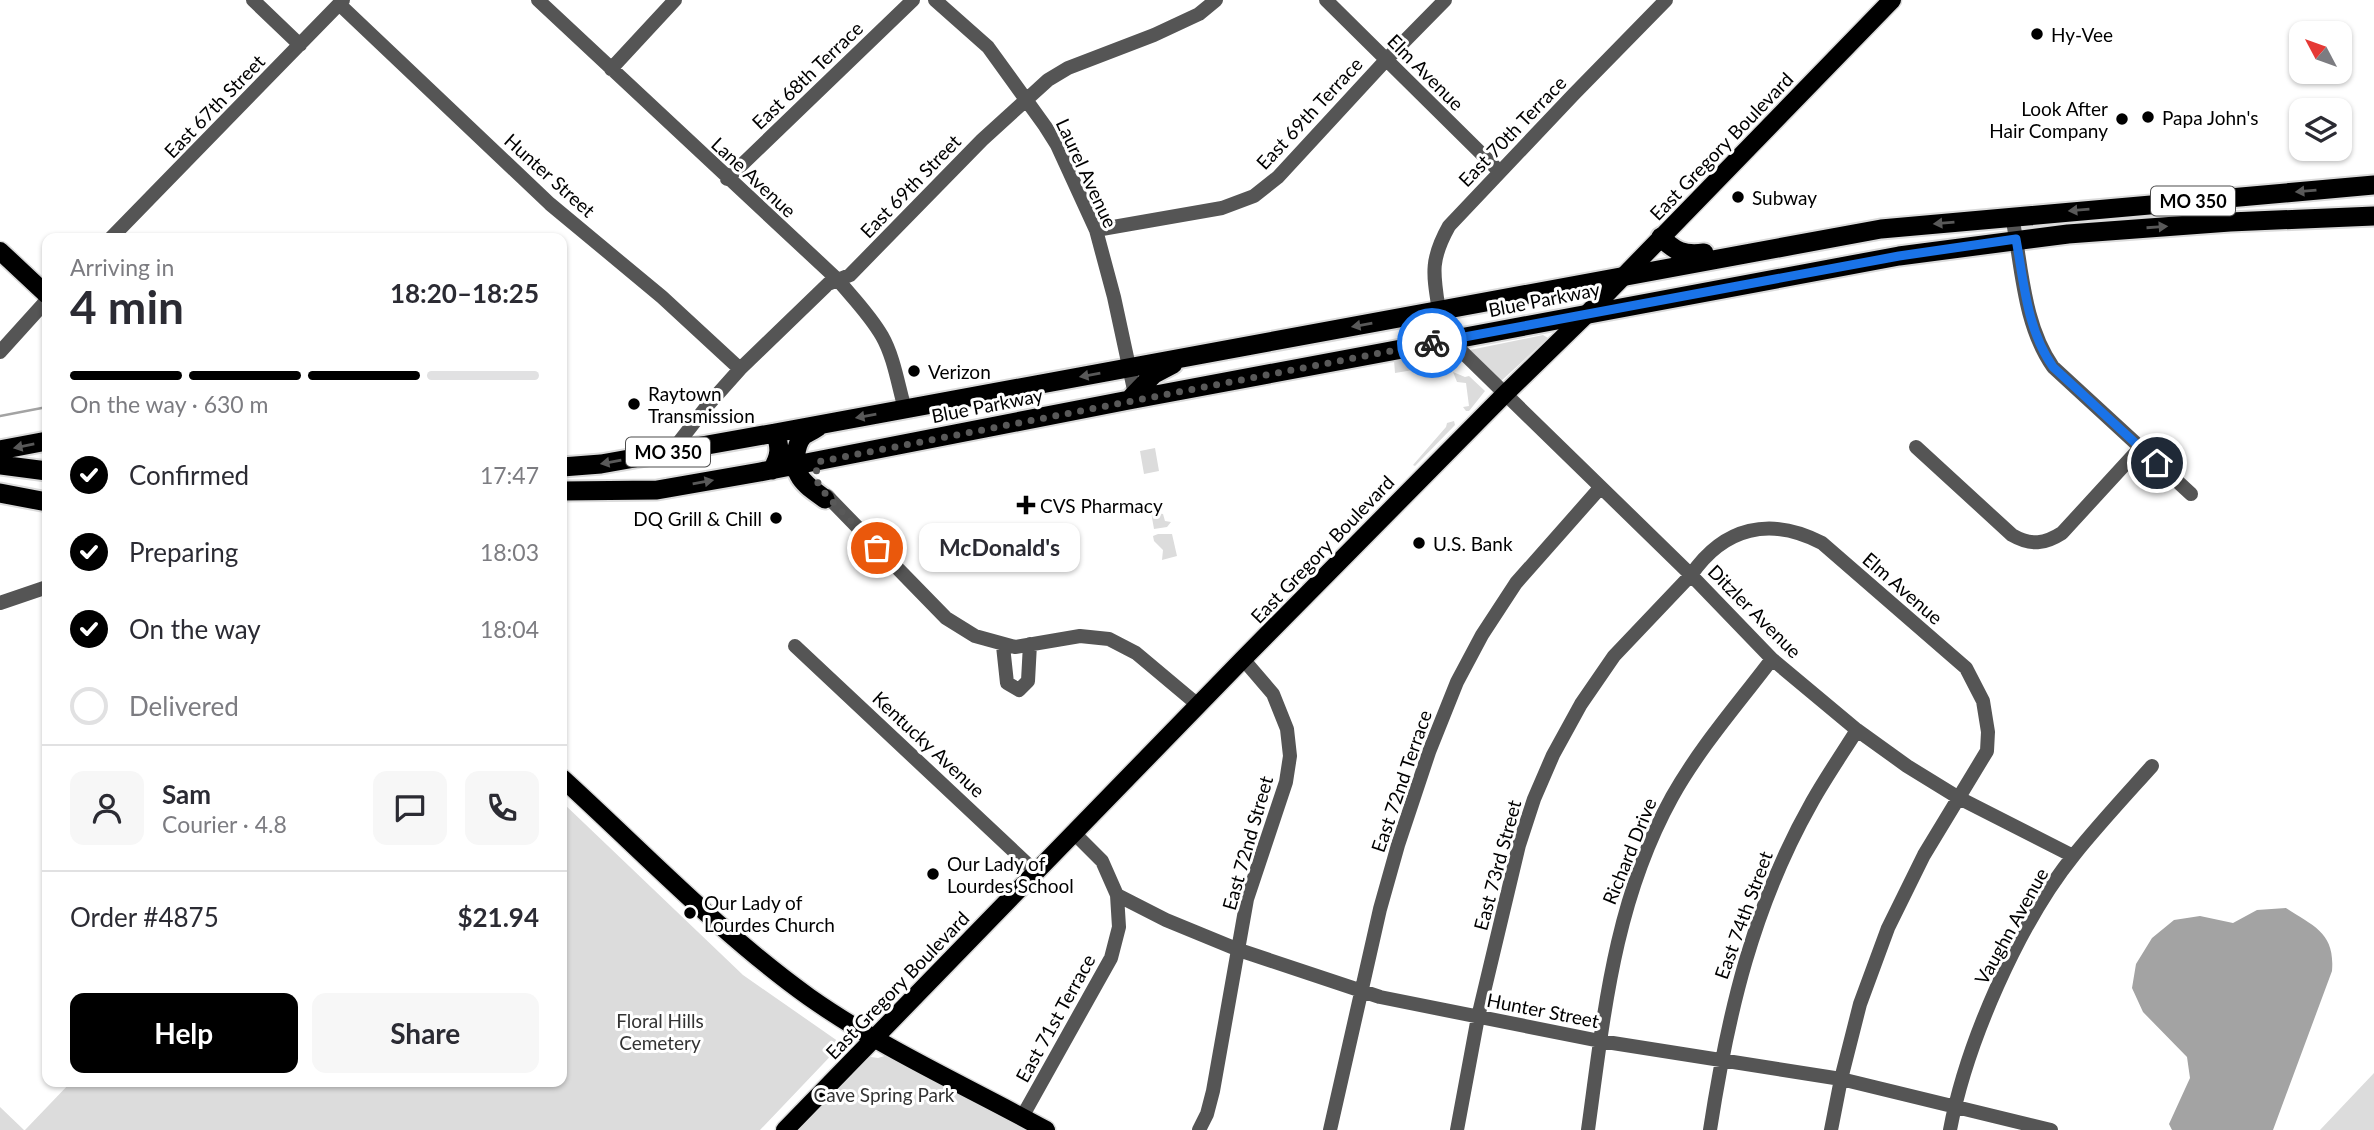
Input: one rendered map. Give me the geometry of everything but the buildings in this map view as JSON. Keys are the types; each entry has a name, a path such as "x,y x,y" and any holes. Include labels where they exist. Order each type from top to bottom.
{"highway":[{"name":"Blue Parkway","path":"567,467 601,464 775,433 1881,229 2374,186"},
{"name":"Blue Parkway","path":"567,491 657,490 795,466 1133,397 1899,256 2016,239 2176,226 2374,216"},
{"path":"1661,237 1674,250 1686,254 1749,247 1770,249"},
{"path":"1133,397 1154,374 1186,357"},
{"path":"825,423 803,436 795,466 798,475 826,498"},
{"path":"772,470 778,460 780,448 775,433"},
{"path":"0,450 42,442"},
{"path":"817,462 816,480 826,498"},
{"path":"0,466 42,470"},
{"path":"0,486 42,490"},
{"path":"0,493 42,501"}],"main road":[{"name":"East Gregory Boulevard","path":"785,1130 1243,659 1504,394 1586,315 1892,0"},
{"path":"0,251 42,290"},
{"path":"567,783 750,951 811,997 875,1037 1046,1130"}],"street":[{"path":"254,0 300,45"},
{"name":"Lane Avenue","path":"538,0 838,280 883,337 905,409"},
{"path":"611,69 676,0"},
{"name":"East 68th Terrace","path":"727,178 914,0"},
{"name":"Laurel Avenue","path":"935,0 988,47 1057,145 1096,230 1114,297 1133,397"},
{"name":"East 69th Street","path":"671,451 706,406 740,369 828,284 850,275 982,140 1048,80 1068,68 1154,35 1199,13 1216,0"},
{"name":"Elm Avenue","path":"1325,0 1499,171"},
{"name":"East 69th Terrace","path":"1096,230 1222,208 1254,196 1278,177 1445,0"},
{"name":"East 70th Terrace","path":"1439,311 1434,269 1436,250 1449,226 1666,0"},
{"name":"East 67th Street","path":"116,233 341,2"},
{"name":"Hunter Street","path":"341,2 550,204 662,297 740,369"},
{"path":"2012,216 2032,326 2045,356 2053,367 2190,494"},
{"path":"0,352 42,306"},
{"name":"Ditzler Avenue","path":"1450,340 1691,575 1772,659 1857,730 1907,766 1959,798 2073,856"},
{"path":"1916,447 2012,535 2022,541 2036,543 2049,541 2062,533 2140,448"},
{"name":"East 72nd Terrace","path":"1330,1130 1380,909 1398,845 1429,752 1457,682 1482,635 1516,583 1600,488"},
{"path":"826,498 946,618 975,636 1003,646 1015,647 1080,636 1109,639 1136,653 1198,705"},
{"name":"Elm Avenue","path":"1691,575 1714,548 1731,537 1768,528 1805,534 1822,543 1966,668 1976,683 1987,716 1987,751 1924,855 1888,928 1860,1004 1831,1130"},
{"name":"East 73rd Street","path":"1457,1130 1478,1017 1518,845 1534,799 1553,755 1581,704 1614,656 1691,575"},
{"path":"0,603 42,589"},
{"path":"1003,646 1007,683 1018,690 1028,681 1031,644"},
{"name":"Kentucky Avenue","path":"795,646 1036,872"},
{"name":"East 72nd Street","path":"1199,1130 1207,1114 1213,1091 1247,899 1286,782 1290,755 1287,729 1273,694 1243,659"},
{"name":"Richard Drive","path":"1588,1130 1619,932 1650,840 1697,756 1772,659"},
{"name":"East 74th Street","path":"1710,1130 1721,1059 1741,971 1769,891 1812,802 1857,730"},
{"name":"Vaughn Avenue","path":"1950,1130 1977,1035 2004,973 2036,913 2073,856 2152,766"},
{"path":"1074,833 1102,861 1117,895"},
{"name":"Hunter Street","path":"1117,895 1239,950 1361,992 1600,1041 1841,1079 2051,1130"},
{"name":"East 71st Terrace","path":"1022,1117 1111,958 1119,927 1117,895"}],"green space":[{"path":"1543,335 1548,338 1501,381 1470,350"},
{"path":"1445,351 1455,354 1458,361 1451,370 1443,365 1395,373 1394,360"},
{"path":"1453,372 1469,376 1485,391 1469,411 1463,407 1469,406 1466,383 1457,382"},
{"path":"1454,421 1455,425 1415,466 1413,465 1447,423"},
{"path":"1155,448 1159,471 1144,474 1140,451"},
{"path":"1151,512 1163,514 1165,521 1171,522 1167,527 1154,529"},
{"path":"1172,534 1177,556 1162,560 1163,550 1153,536"},
{"name":"Floral Hills Cemetery","path":"567,807 743,975 842,1044 760,1130 25,1130 66,1087 567,1087"},
{"name":"Cave Spring Park","path":"888,1055 1026,1130 791,1130 864,1056 878,1058"},
{"path":"2374,1073 2374,1130 2320,1130"},
{"path":"0,1107 24,1130 0,1130"}],"shaded area":[{"path":"2286,908 2321,932 2330,948 2332,971 2273,1130 2172,1130 2169,1124 2190,1078 2187,1057 2143,1012 2132,988 2136,964 2152,938 2174,920 2200,916 2233,923 2257,910"}],"waterway":[{"path":"0,416 42,408"}],"way so far":[{"path":"877,548 827,496 816,480 817,462 1432,343"}],"place":[{"name":"Hy-Vee","path":"2037,34"},
{"name":"Papa John's","path":"2148,117"},
{"name":"Look After Hair Company","path":"2122,119"},
{"name":"Subway","path":"1738,197"},
{"name":"Verizon","path":"914,371"},
{"name":"Raytown Transmission","path":"634,404"},
{"name":"CVS Pharmacy","path":"1026,505"},
{"name":"DQ Grill & Chill","path":"776,518"},
{"name":"U.S. Bank","path":"1419,543"},
{"name":"McDonald's","path":"877,548"},
{"name":"Our Lady of Lourdes School","path":"933,874"},
{"name":"Our Lady of Lourdes Church","path":"690,913"}],"route":[{"path":"1432,343 1899,256 2016,239 2032,326 2045,356 2053,367 2157,463"}]}
